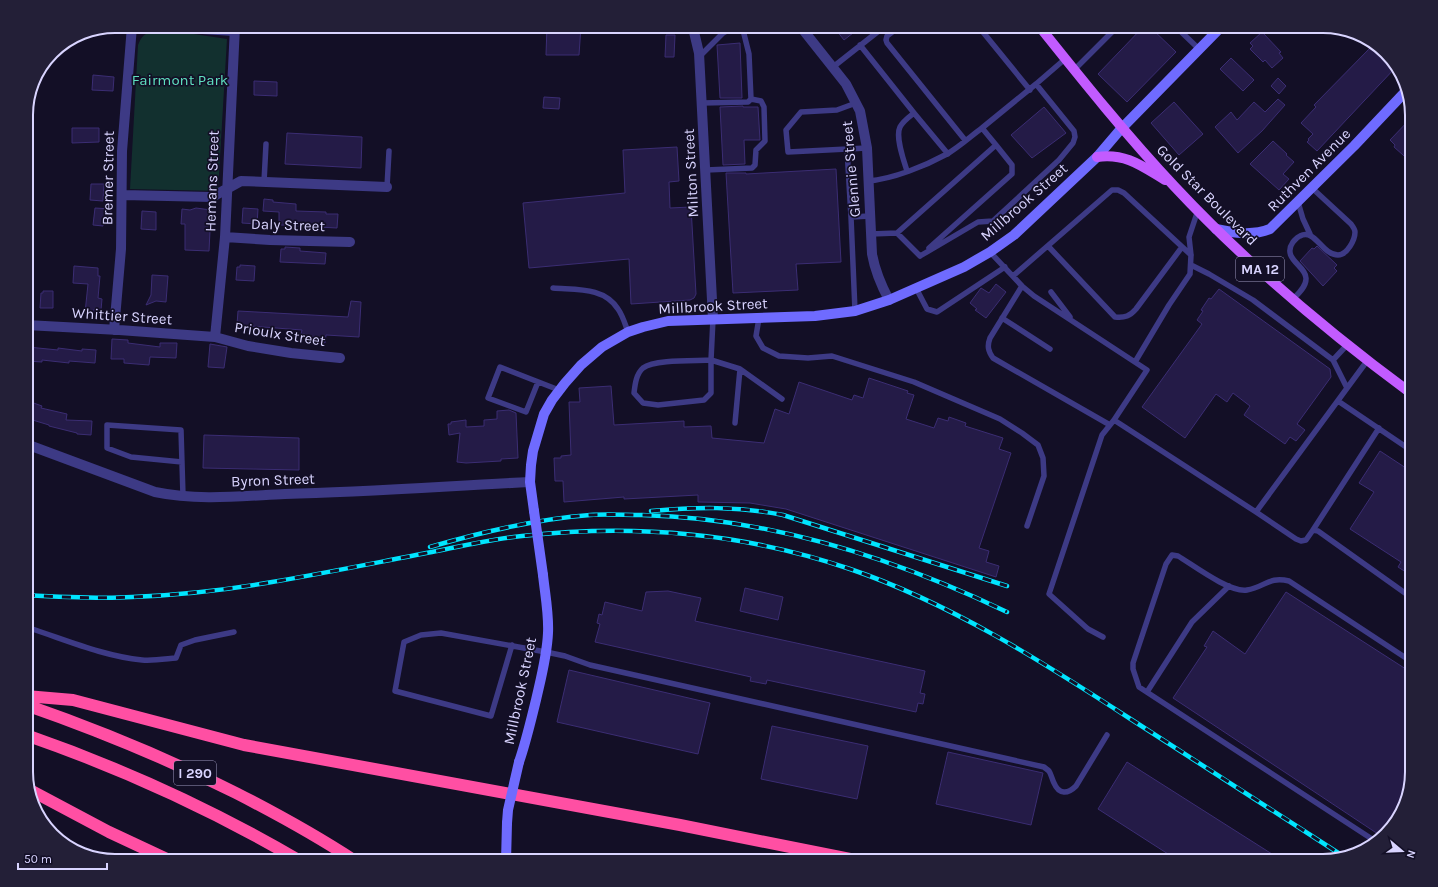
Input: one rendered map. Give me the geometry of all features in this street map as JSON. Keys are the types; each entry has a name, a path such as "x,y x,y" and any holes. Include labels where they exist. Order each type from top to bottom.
{"highway":[{"path":"33,697 73,700 244,745 680,825 825,854"},
{"name":"I 290","path":"33,707 130,744 209,780 292,823 343,854"},
{"name":"I 290","path":"33,738 100,763 176,796 229,822 287,854"},
{"path":"36,793 109,832 156,854"}],"main road":[{"name":"Millbrook Street","path":"506,854 508,810 535,703 546,652 548,625 547,602 530,482 533,451 544,414 559,390 590,356 628,332 643,327 668,321 815,316 855,311 890,300 964,267 990,252 1014,235 1097,157 1122,128 1215,33"},
{"name":"Gold Star Boulevard","path":"1046,35 1122,128 1175,187 1216,229 1293,299 1347,345 1405,389"},
{"name":"Ruthven Avenue","path":"1216,229 1242,233 1255,233 1270,229 1402,95"},
{"path":"1097,157 1112,156 1126,158 1175,187"}],"street":[{"name":"Bremer Street","path":"114,330 121,250 123,195 122,151 131,33"},
{"name":"Hemans Street","path":"215,337 228,190 234,33"},
{"name":"Milton Street","path":"693,33 697,42 699,57 713,319"},
{"name":"Glennie Street","path":"806,33 846,84 857,103 863,123 867,148 872,254 875,269 881,285 890,300"},
{"path":"123,195 212,197 228,190 241,181 386,187"},
{"name":"Daly Street","path":"225,237 350,242"},
{"name":"Whittier Street","path":"33,325 215,337"},
{"name":"Prioulx Street","path":"215,337 248,346 291,353 340,358"},
{"name":"Byron Street","path":"33,447 155,492 196,497 300,494 530,482"}],"lane":[{"path":"699,57 723,33"},
{"path":"702,103 748,102 751,98 748,54 744,33"},
{"path":"833,67 876,33"},
{"path":"891,33 887,36 887,43 965,140"},
{"path":"984,33 1030,90"},
{"path":"1074,70 1111,33"},
{"path":"1182,33 1199,49"},
{"path":"860,45 948,154"},
{"path":"868,181 881,180 907,172 948,154 1030,90 1065,59"},
{"path":"920,256 978,222 993,221 1059,160 1073,142 1075,137 1074,131 1036,84"},
{"path":"706,170 752,168 755,166 756,150 765,140 764,107 762,102 751,98"},
{"path":"857,103 837,110 801,112 786,130 788,152 867,148"},
{"path":"907,172 902,157 898,132 901,125 914,113"},
{"path":"920,256 1012,174 1012,165 982,128"},
{"path":"264,182 266,144"},
{"path":"871,234 897,233 996,145"},
{"path":"847,149 855,311"},
{"path":"386,187 389,151"},
{"path":"1298,202 1303,219 1310,234 1331,253 1337,255 1346,252 1354,239 1354,229 1351,224 1312,188"},
{"path":"1013,276 1112,190 1118,190 1124,193 1191,255"},
{"path":"1135,362 1169,305 1190,274 1191,255 1189,237 1198,210"},
{"path":"851,217 870,216"},
{"path":"897,233 920,256"},
{"path":"1293,299 1304,287 1307,281 1306,276 1291,256 1291,246 1296,238 1301,235 1310,234"},
{"path":"1048,246 1115,317 1120,318 1129,316 1136,309 1182,247"},
{"path":"990,252 1022,286 1034,296 1147,370 1114,420 1102,435 1049,594 1088,628 1103,637"},
{"path":"1191,265 1253,300 1333,360 1347,388"},
{"path":"916,288 927,309 937,312 1005,267"},
{"path":"1022,286 990,338 988,351 993,358 1110,425"},
{"path":"553,288 598,292 611,300 619,310 628,332"},
{"path":"1051,292 1073,321"},
{"path":"759,318 756,336 763,348 778,356 808,358 832,356 914,382 1000,419 1038,445 1044,458 1044,476 1027,526"},
{"path":"1002,318 1050,349"},
{"path":"713,319 711,360 711,393 704,400 658,405 643,403 634,393 636,378 642,368 653,363 711,360 740,369 782,399"},
{"path":"1333,360 1347,345"},
{"path":"1256,512 1367,361"},
{"path":"538,382 526,412 488,398 500,367 559,390"},
{"path":"735,423 740,369"},
{"path":"1338,401 1405,446"},
{"path":"1114,420 1256,512 1296,540 1301,541 1306,540 1313,530 1379,428"},
{"path":"182,462 131,457 107,448 107,425 181,430 182,462 183,496"},
{"path":"1313,530 1318,531 1405,593"},
{"path":"1371,838 1139,687 1135,680 1133,663 1163,572 1172,555 1178,556 1233,588 1246,590 1258,587 1269,581 1280,579 1289,581 1405,657"},
{"path":"1147,692 1192,622 1229,586"},
{"path":"33,629 94,650 117,656 144,660 176,658 181,644 234,632"},
{"path":"512,646 491,716 395,691 404,642 421,635 441,633 546,652 565,656 590,665 1044,767 1049,770 1054,785 1065,793 1070,792 1076,786 1107,734"}],"green space":[{"name":"Fairmont Park","path":"146,34 194,34 227,39 218,191 130,189 138,45 140,40"}],"building":[{"path":"547,33 581,33 579,55 546,55"},
{"path":"838,33 853,33 844,40"},
{"path":"1137,33 1156,33 1176,52 1127,102 1098,74"},
{"path":"1261,33 1263,33 1281,52 1279,53 1283,58 1272,68 1265,60 1263,62 1250,49 1253,46 1250,43"},
{"path":"666,35 675,35 674,57 665,57"},
{"path":"740,43 742,98 720,98 717,45"},
{"path":"1370,48 1381,57 1392,71 1317,151 1307,142 1313,134 1301,123 1316,107 1314,105"},
{"path":"1231,58 1254,80 1243,91 1220,69"},
{"path":"93,75 114,77 113,91 92,90"},
{"path":"1278,78 1286,86 1279,94 1271,86"},
{"path":"254,81 277,82 277,96 254,95"},
{"path":"544,97 560,98 559,109 543,108"},
{"path":"1278,99 1285,105 1262,131 1238,153 1215,127 1231,112 1237,120 1254,102 1265,112"},
{"path":"1174,102 1203,134 1179,155 1151,123"},
{"path":"720,107 758,107 760,140 744,140 745,164 723,165"},
{"path":"1044,107 1066,133 1032,158 1011,135"},
{"path":"1405,124 1405,157 1394,147 1395,145 1390,140"},
{"path":"72,128 99,128 99,142 72,143"},
{"path":"287,133 362,137 361,168 285,164"},
{"path":"1273,141 1294,162 1283,174 1289,179 1279,190 1250,164"},
{"path":"677,147 679,181 669,182 670,208 691,207 696,294 694,298 690,300 631,304 629,259 529,268 523,203 625,193 623,150"},
{"path":"836,169 841,262 796,264 798,290 733,293 726,173 746,174"},
{"path":"91,184 104,184 103,201 90,200"},
{"path":"264,199 273,200 273,202 296,204 296,211 338,214 337,228 281,225 281,221 279,221 279,212 263,211"},
{"path":"95,208 111,209 110,222 103,221 103,226 93,225"},
{"path":"196,208 211,210 209,251 185,250 185,224 181,224 182,209 190,210"},
{"path":"243,208 258,209 257,224 242,223"},
{"path":"142,211 156,212 156,230 141,229"},
{"path":"1317,246 1337,265 1334,268 1337,271 1323,286 1300,261 1312,248 1314,249"},
{"path":"285,247 300,248 300,251 326,253 325,264 280,262 281,249 285,249"},
{"path":"240,265 255,266 254,281 236,280 237,267 240,267"},
{"path":"74,266 98,268 98,276 100,276 98,298 102,299 101,310 94,309 94,313 85,313 88,284 73,283"},
{"path":"152,275 168,276 166,302 156,301 146,305 151,295"},
{"path":"996,284 1006,292 986,318 975,310 977,309 970,303 981,288 989,293"},
{"path":"1219,289 1330,369 1331,377 1297,424 1305,430 1296,441 1290,437 1285,444 1244,415 1250,406 1233,393 1227,402 1216,394 1185,438 1142,407 1202,324 1197,320 1203,311 1201,310 1209,298 1211,299"},
{"path":"43,291 53,291 53,308 40,308 41,293 43,293"},
{"path":"351,301 361,302 359,337 326,335 325,343 316,343 316,337 301,334 302,330 237,325 238,311 348,317"},
{"path":"112,339 128,340 128,343 160,347 160,343 177,343 176,358 150,357 149,365 124,363 124,359 111,359"},
{"path":"210,344 227,347 224,368 208,367"},
{"path":"33,348 58,350 58,348 82,351 82,349 96,350 95,363 69,361 69,363 42,360 42,362 33,361"},
{"path":"869,378 908,391 907,393 914,395 906,419 934,428 938,418 948,421 949,417 966,423 965,426 1003,438 999,449 1011,453 979,548 989,551 986,562 999,566 996,577 786,509 750,503 698,502 698,495 624,499 624,497 564,502 563,481 555,481 554,458 561,458 561,456 571,455 569,402 580,402 579,388 611,386 614,425 684,421 684,427 711,426 712,438 764,443 775,409 789,414 799,382 852,400 854,395 863,398"},
{"path":"33,403 42,406 41,408 67,414 66,420 92,421 91,435 77,434 33,420"},
{"path":"509,410 516,413 518,458 501,459 501,461 466,463 457,462 460,433 449,435 448,424 451,424 451,422 466,420 466,427 484,426 484,420 497,419 497,411"},
{"path":"204,435 299,438 299,470 203,468"},
{"path":"1380,451 1405,467 1405,572 1398,567 1401,562 1350,529 1374,492 1359,483"},
{"path":"745,588 783,597 778,620 740,611"},
{"path":"668,591 701,598 695,621 925,671 920,693 925,694 923,704 918,703 916,712 767,680 766,684 750,681 751,677 595,642 600,624 597,623 599,614 602,615 605,602 642,611 646,592"},
{"path":"1286,592 1405,668 1404,783 1399,803 1394,813 1377,833 1173,698 1207,647 1204,646 1213,631 1245,654"},
{"path":"569,670 710,703 698,754 557,722"},
{"path":"772,726 868,746 857,799 761,779"},
{"path":"948,752 1043,773 1031,825 936,804"},
{"path":"1127,762 1272,854 1168,854 1098,809"}],"railway":[{"path":"651,511 717,508 750,510 783,515 1007,586"},
{"path":"430,547 509,527 570,517 590,515 642,515 689,518 736,524 829,544 920,574 1007,612"},
{"path":"33,595 79,598 119,598 220,590 312,575 500,539 563,532 605,531 688,534 770,547 850,569 887,583 959,616 1062,675 1337,852"}]}
